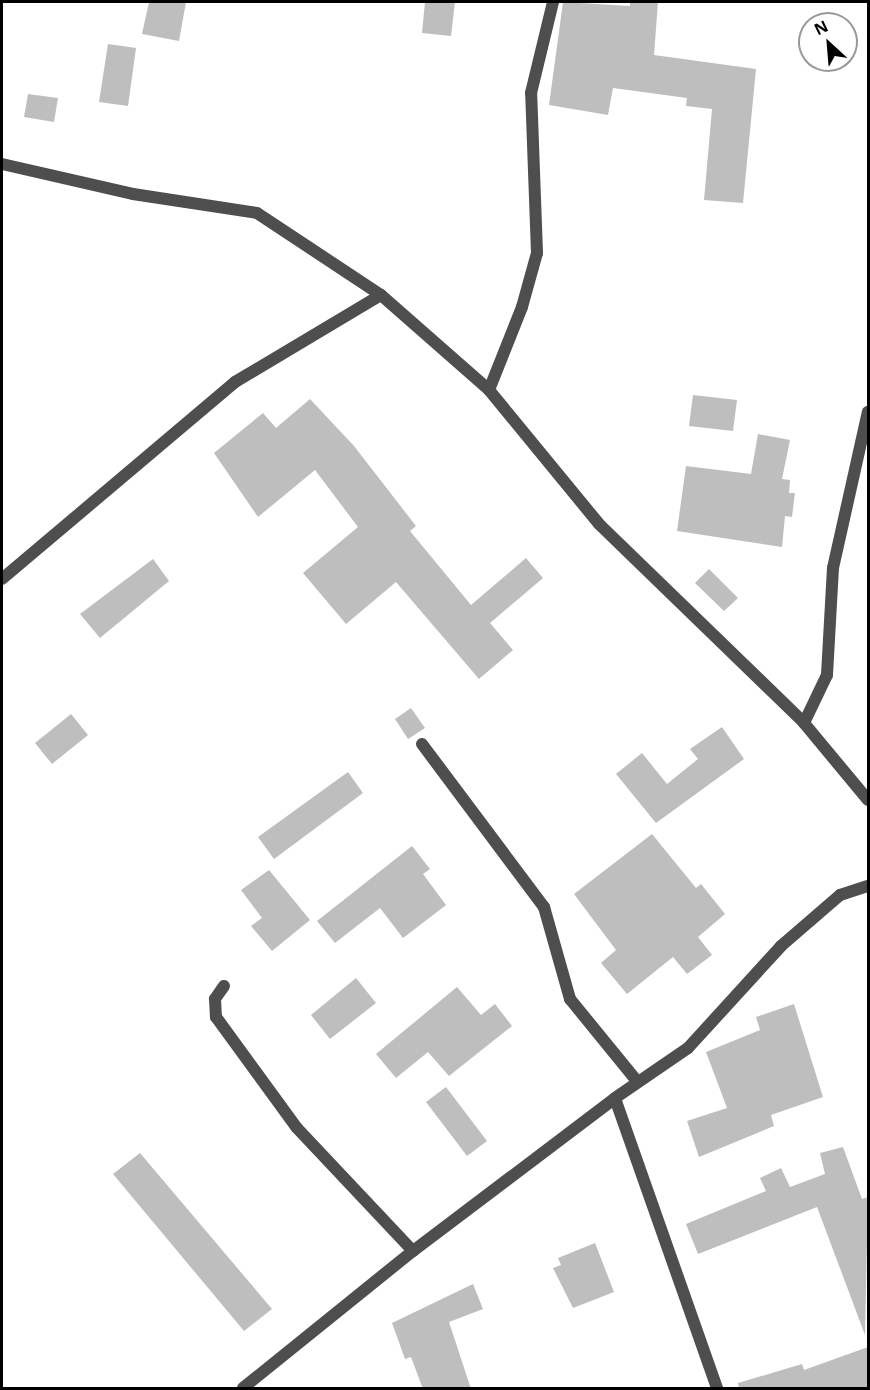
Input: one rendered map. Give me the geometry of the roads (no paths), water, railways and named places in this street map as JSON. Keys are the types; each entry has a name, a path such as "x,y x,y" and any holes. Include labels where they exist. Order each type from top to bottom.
{"street":[{"path":"489,390 522,307 537,253 531,93 553,2"},
{"path":"2,164 133,194 257,213 381,295 489,390 599,524 804,723 868,800"},
{"path":"2,579 235,382 381,295"},
{"path":"804,723 827,675 833,568 868,412"},
{"path":"422,744 543,907 570,999 636,1080"},
{"path":"243,1389 413,1251 636,1080 688,1048 781,946 840,895 868,886"},
{"path":"224,986 216,999 216,1017 297,1128 413,1251"},
{"path":"615,1098 717,1389"}]}
